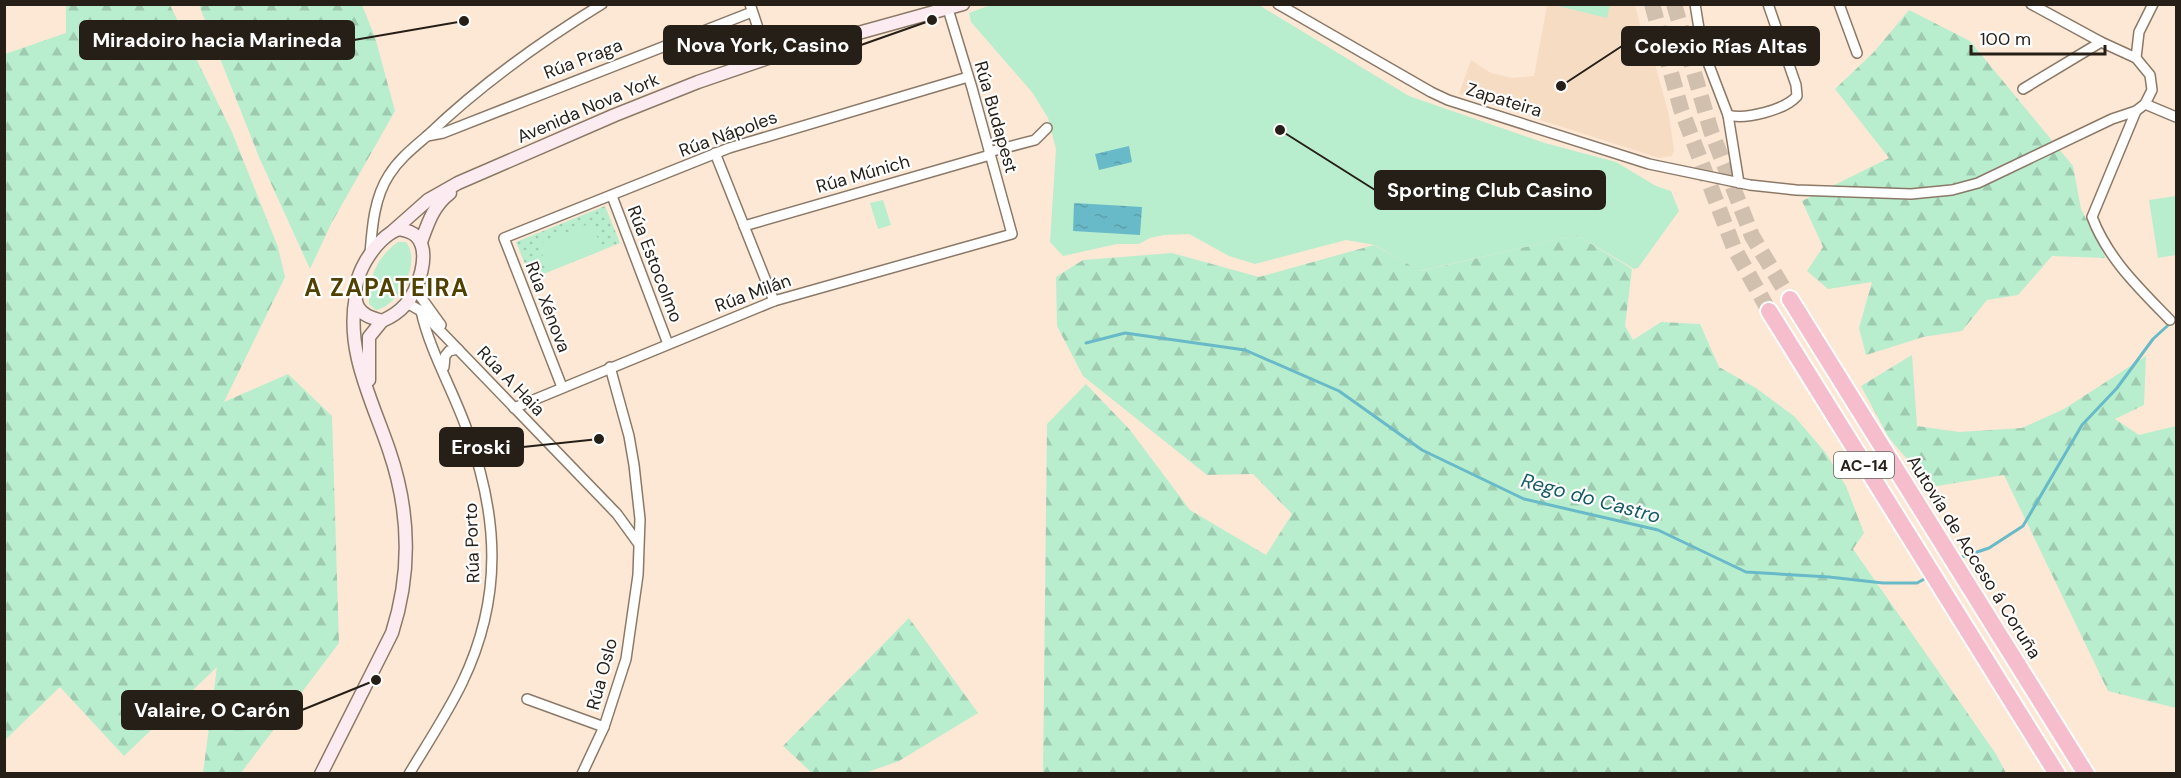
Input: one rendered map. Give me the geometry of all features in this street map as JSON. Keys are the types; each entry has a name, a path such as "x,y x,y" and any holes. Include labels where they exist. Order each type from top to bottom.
{"highway":[{"name":"Autovía de Acceso á Coruña","path":"1790,299 2086,774"},
{"name":"AC-14","path":"1769,311 2057,774"}],"street":[{"path":"370,254 374,217 379,197 388,176 405,155 451,112 565,27 602,4"},
{"name":"Avenida Nova York","path":"390,233 428,201 470,178 615,115 698,82 768,58 963,4"},
{"name":"Zapateira","path":"1278,4 1448,100 1649,164 1738,183 1796,190 1864,193 1911,194 1952,190 1978,183 2112,119 2136,111"},
{"path":"1695,4 1702,47 1728,115 1738,183"},
{"path":"1728,115 1746,117 1791,103 1797,96 1796,85 1768,4"},
{"path":"1839,4 1857,53"},
{"path":"2031,4 2100,42 2136,57 2150,75 2152,90 2145,104 2136,111 2092,217 2100,238 2121,269 2170,320"},
{"path":"2136,57 2139,32 2153,4"},
{"path":"751,8 768,58"},
{"name":"Rúa Praga","path":"426,136 443,133 751,8"},
{"name":"Rúa Budapest","path":"948,9 1012,234"},
{"path":"2024,89 2100,42"},
{"name":"Rúa Nápoles","path":"504,238 715,153 968,77"},
{"path":"2145,104 2176,117"},
{"name":"Rúa Múnich","path":"744,226 1035,140 1047,128"},
{"path":"715,153 774,302"},
{"name":"Avenida Nova York","path":"421,242 427,221 442,199 470,178"},
{"name":"Rúa Estocolmo","path":"612,196 668,344"},
{"path":"374,217 378,228 390,233"},
{"path":"321,774 392,633 405,581 406,523 402,495 390,453 359,366 352,315 358,278 370,254 390,233 399,229 415,234 421,242 423,263 415,289 407,303 391,317 382,321 369,337 370,396"},
{"name":"Rúa Milán","path":"514,408 609,367 774,302 1012,234"},
{"name":"Rúa Xénova","path":"504,238 562,387"},
{"name":"Rúa A Haia","path":"415,289 440,327 458,349 617,514 638,543"},
{"path":"356,296 358,306 364,314 382,321"},
{"name":"Rúa A Haia","path":"407,303 440,327"},
{"name":"Rúa Porto","path":"409,774 462,684 476,652 491,586 491,524 485,485 467,430 421,311"},
{"name":"Rúa Porto","path":"440,327 440,348 444,372"},
{"path":"444,372 445,356 449,351 458,349"},
{"name":"Rúa Oslo","path":"582,774 604,727 626,659 638,575 640,519 629,436 609,367"},
{"path":"617,514 630,517 634,513 637,496"},
{"path":"527,699 604,727"}],"shaded area":[{"path":"1547,5 1635,5 1643,37 1654,61 1669,115 1674,150 1672,156 1659,158 1459,94 1471,60 1491,73 1513,78 1534,76"}],"green space":[{"path":"993,4 1259,5 1409,96 1545,143 1616,162 1656,186 1671,191 1679,211 1638,268 1634,269 1577,235 1420,271 1375,245 1346,240 1255,264 1229,256 1189,234 1164,235 1150,238 1139,244 1117,244 1063,256 1050,242 1056,149 1048,118 1032,92 971,22 969,13"},
{"path":"66,5 170,5 232,132 278,247 285,277 224,402 288,374 332,416 339,643 241,773 203,773 217,667 124,756 60,687 5,740 5,54 66,33"},
{"path":"199,5 362,5 375,37 395,111 331,224 310,269 259,157"},
{"path":"1554,5 1610,5 1607,18"},
{"path":"1909,10 1970,41 2073,166 2081,209 2106,258 2052,256 2018,295 1987,300 1962,331 1923,337 1866,355 1859,328 1872,282 1828,289 1807,271 1823,247 1802,201 1889,158 1835,89 1874,52"},
{"path":"2176,196 2176,255 2158,258 2149,200"},
{"path":"883,200 891,225 878,229 870,203"},
{"path":"605,206 620,243 531,279 516,242"},
{"path":"591,223 603,250 549,271 538,244"},
{"path":"1577,235 1632,269 1625,326 1633,340 1661,322 1700,324 1719,367 1756,388 1794,416 1825,452 1846,486 1864,533 1853,549 1996,754 2006,773 1043,774 1047,424 1086,384 1130,430 1190,510 1266,555 1292,514 1253,474 1207,475 1083,376 1057,326 1056,277 1083,260 1172,253 1259,277 1374,245 1421,271"},
{"path":"398,242 406,242 410,251 410,271 400,292 385,307 376,310 369,304 372,277 384,254"},
{"path":"1912,355 1917,426 1959,432 2022,428 2064,409 2146,356 2144,405 2115,419 2139,435 2176,426 2176,708 2108,691 2004,475 1931,487 1889,438 1861,386"},
{"path":"909,618 978,713 899,761 865,773 812,773 783,746"}],"water":[{"path":"1129,146 1132,162 1099,170 1095,154"},
{"path":"1074,203 1142,207 1140,235 1073,231"}],"waterway":[{"name":"Rego do Castro","path":"1959,558 1989,548 2023,526 2082,425 2117,388 2153,339 2176,318"},
{"name":"Rego do Castro","path":"1086,343 1125,333 1245,350 1339,391 1422,450 1524,499 1658,530 1746,572 1883,583 1917,583 1928,577"}],"tunnel":[{"path":"1652,4 1681,109 1734,248 1769,311"},
{"path":"1674,4 1711,131 1752,236 1790,299"}],"place":[{"name":"Nova York, Casino","path":"932,20"},
{"name":"Miradoiro hacia Marineda","path":"464,21"},
{"name":"Colexio Rías Altas","path":"1561,86"},
{"name":"Sporting Club Casino","path":"1280,130"},
{"name":"Eroski","path":"599,439"},
{"name":"Valaire, O Carón","path":"376,680"}],"district":[{"name":"A ZAPATEIRA","path":"387,288"}]}
